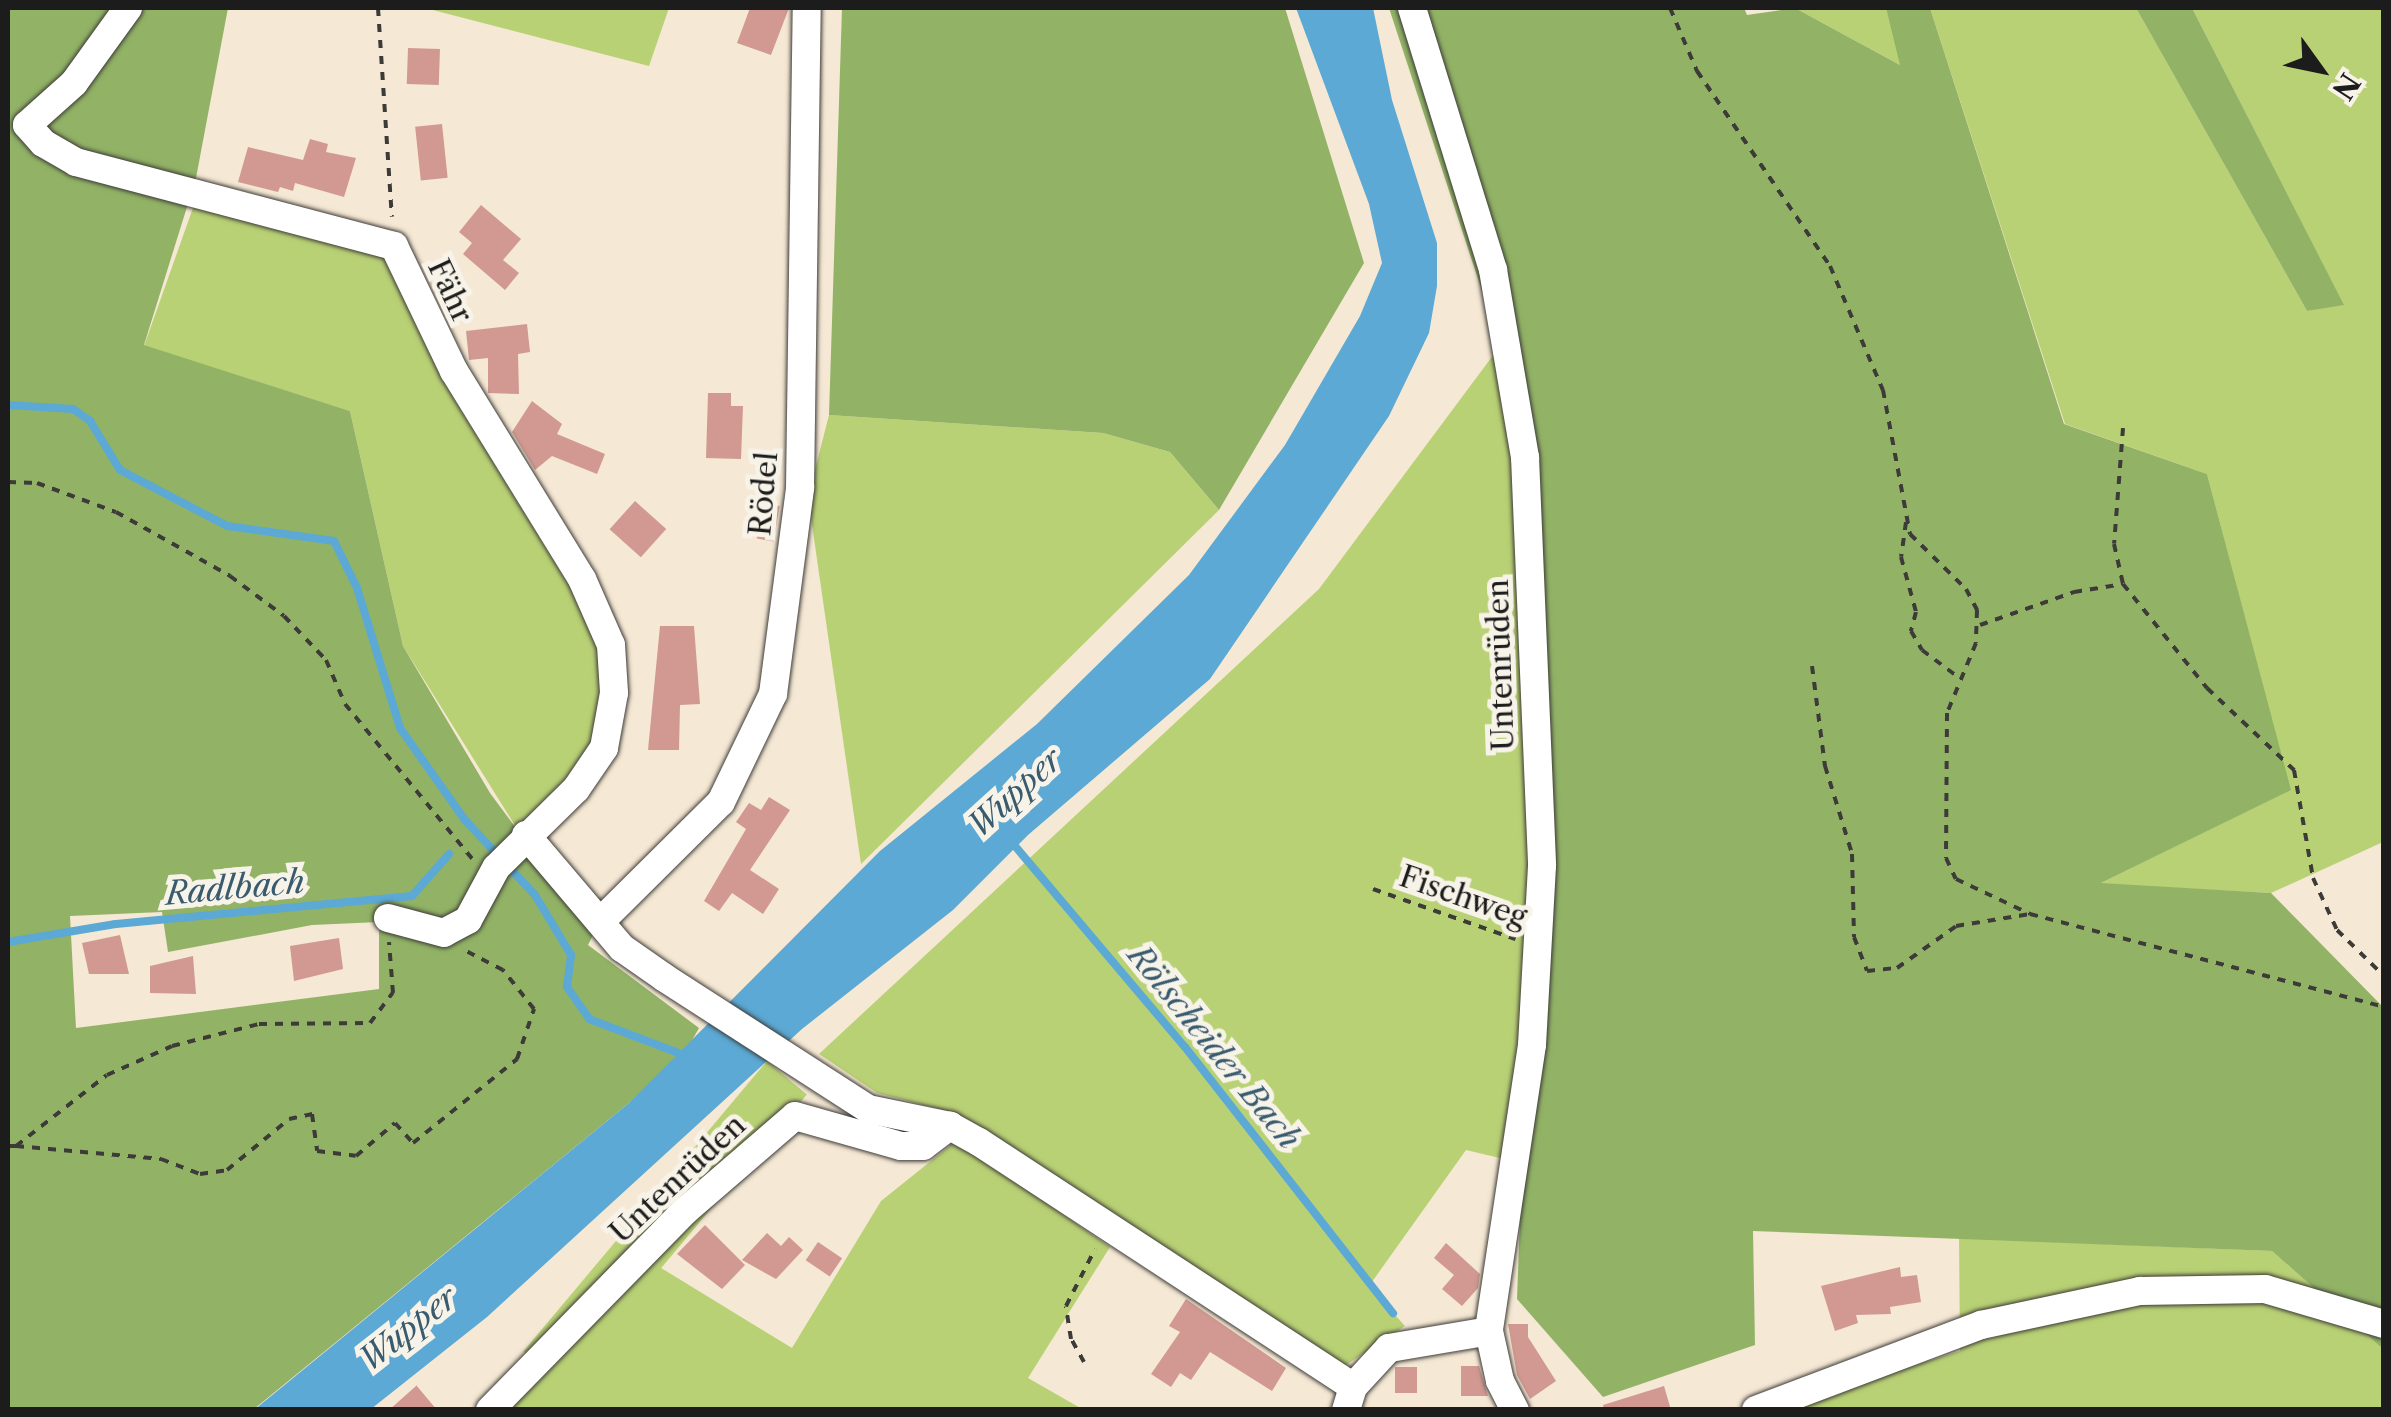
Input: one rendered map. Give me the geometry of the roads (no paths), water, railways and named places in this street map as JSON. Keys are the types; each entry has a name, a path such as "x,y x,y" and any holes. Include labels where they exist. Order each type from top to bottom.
{"street":[{"name":"Fähr","path":"128,8 74,83 27,125 42,143 76,162 394,246 454,371 582,579 611,645 614,693 604,748 576,788 506,858 468,920 444,932 388,918"},
{"name":"Rödel","path":"600,922 721,802 773,694 800,488 807,8"},
{"name":"Untenrüden","path":"1412,8 1482,229 1519,400 1542,866 1532,1045 1489,1331 1500,1381 1515,1410"},
{"path":"506,858 600,922 665,978 848,1096 882,1115 950,1126 1108,1225 1350,1398 1399,1343 1489,1331"},
{"name":"Untenrüden","path":"490,1410 672,1223 795,1116 901,1146 923,1146 950,1126"},
{"path":"1756,1410 1899,1351 2078,1303 2168,1288 2231,1286 2326,1303 2384,1324"}],"water":[{"name":"Wupper","path":"1296,8 1373,8 1392,100 1437,243 1437,286 1429,333 1389,416 1210,679 1028,835 953,910 802,1029 487,1317 371,1409 254,1410 629,1103 880,851 1037,724 1189,575 1285,445 1360,316 1382,263 1369,204"}],"waterway":[{"path":"8,405 73,409 90,421 120,470 227,526 334,541 357,588 400,728 465,820 535,895 571,955 567,987 589,1019 689,1057"},
{"name":"Rölscheider Bach","path":"1009,839 1185,1047 1393,1313"},
{"name":"Radlbach","path":"8,942 116,924 412,896 449,854"}]}
